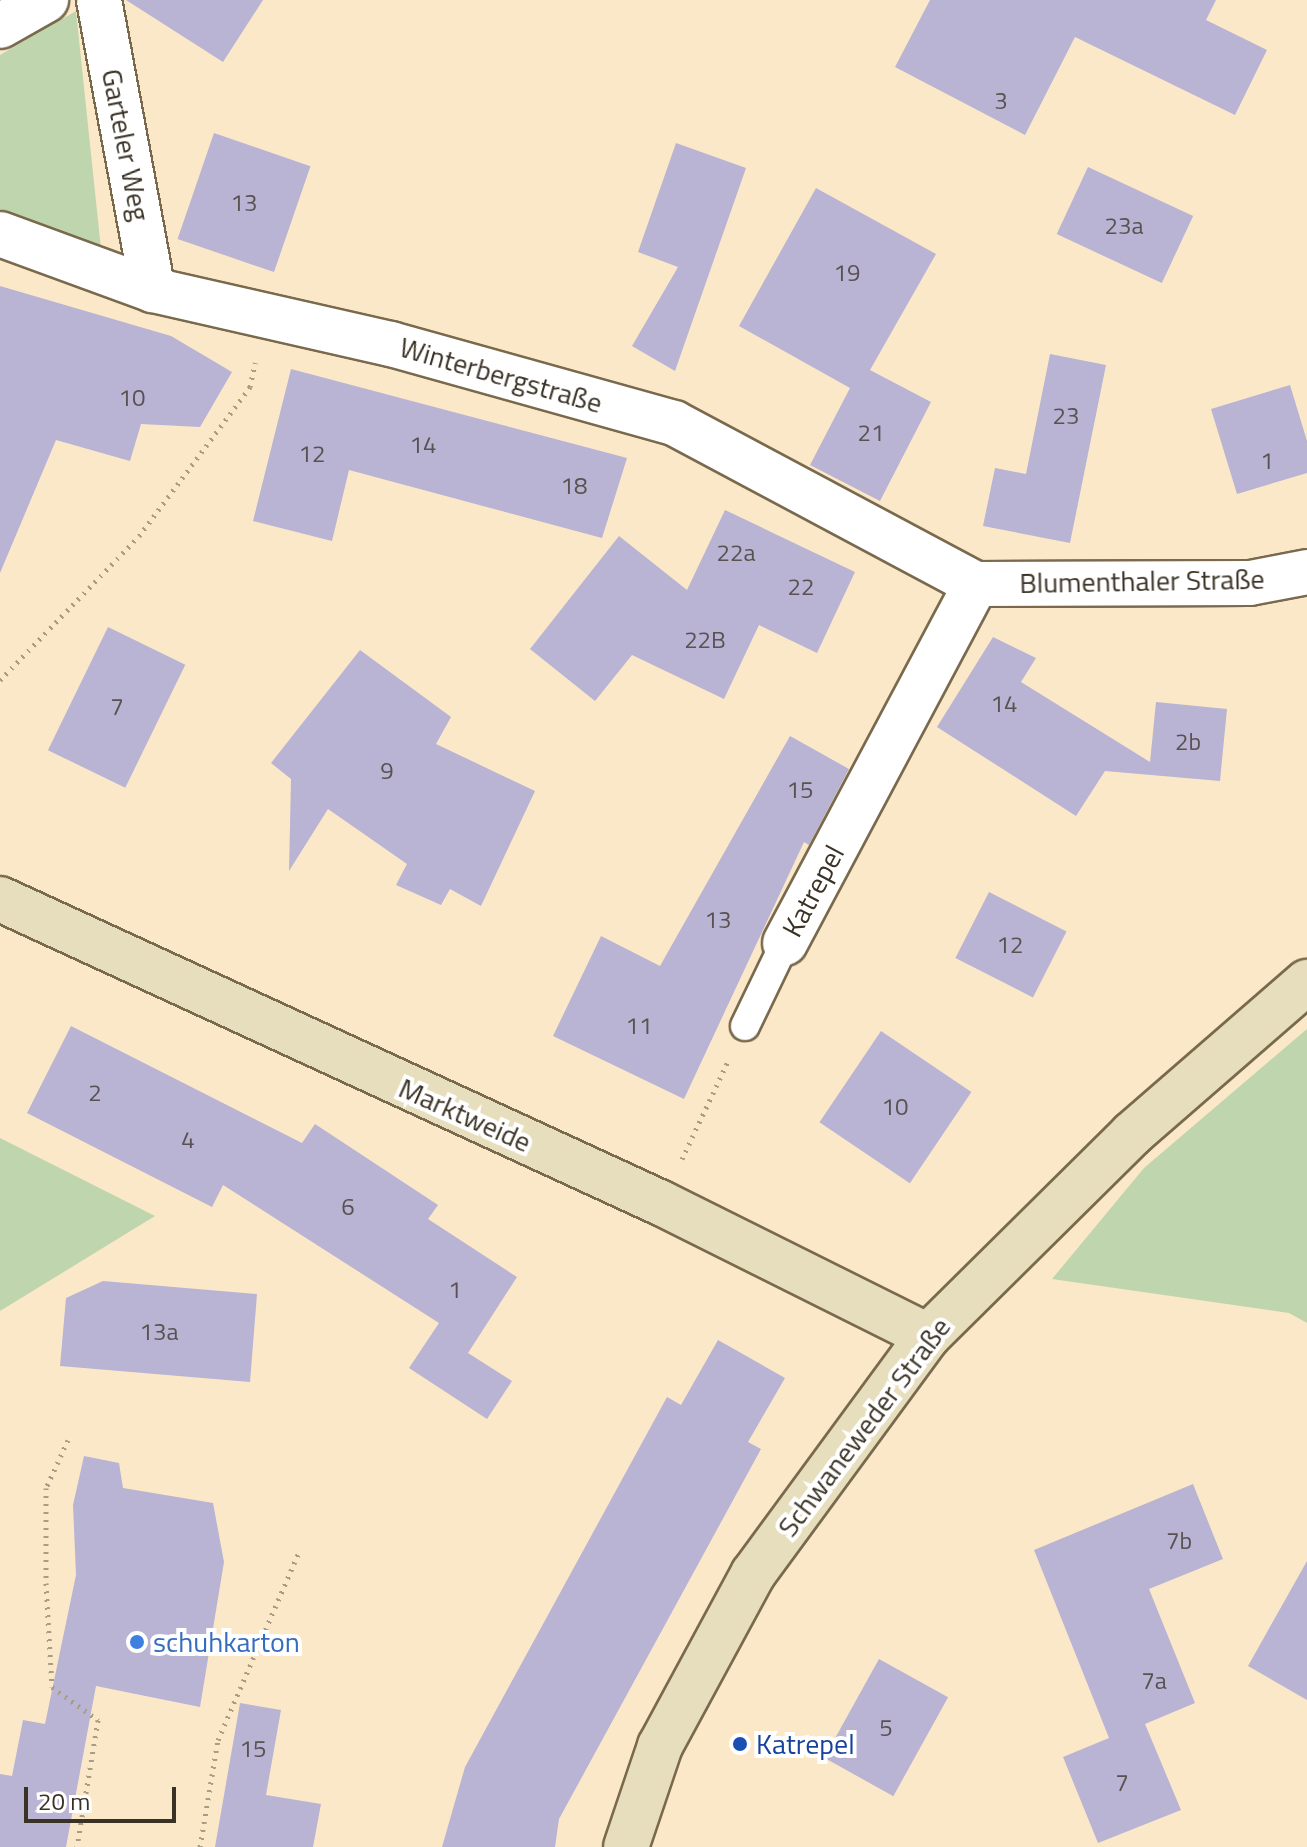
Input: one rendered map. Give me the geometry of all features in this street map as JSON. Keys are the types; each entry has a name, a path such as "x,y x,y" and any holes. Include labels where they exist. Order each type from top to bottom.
{"street":[{"path":"0,26 46,0"},
{"name":"Garteler Weg","path":"99,0 153,290"},
{"name":"Winterbergstraße","path":"0,234 153,290 266,312 674,423 976,584"},
{"name":"Blumenthaler Straße","path":"976,584 1250,583 1307,572"},
{"name":"Katrepel","path":"785,943 976,584"},
{"name":"Marktweide","path":"0,899 661,1203 928,1336"},
{"name":"Schwaneweder Straße","path":"626,1847 660,1746 753,1574 928,1336 1132,1134 1307,982"}],"lane":[{"name":"Katrepel","path":"745,1026 785,943"}],"path":[{"path":"0,680 139,536 250,387 266,312"},
{"path":"661,1203 745,1026"},
{"path":"68,1440 46,1488 46,1583 52,1687 98,1720 77,1847"},
{"path":"200,1847 218,1740 299,1552"}],"green space":[{"path":"76,11 101,249 0,209 0,55"},
{"path":"1307,1029 1307,1323 1289,1313 1052,1279 1144,1168"},
{"path":"0,1138 155,1216 0,1311"}],"building":[{"path":"126,0 263,0 223,62"},
{"path":"930,0 1216,0 1206,20 1267,50 1235,115 1075,37 1025,135 895,67"},
{"path":"214,133 310,166 274,272 178,239"},
{"path":"676,143 746,168 675,371 632,346 678,267 638,252"},
{"path":"1088,167 1193,216 1162,283 1057,234"},
{"path":"816,188 936,254 870,370 931,402 880,501 810,465 850,388 739,326"},
{"path":"0,286 171,336 232,372 200,427 141,424 130,461 56,440 0,573"},
{"path":"1050,354 1106,365 1070,543 983,526 995,468 1026,474"},
{"path":"291,369 627,458 602,538 349,470 332,541 253,521"},
{"path":"1290,385 1307,441 1307,473 1237,494 1211,409"},
{"path":"725,510 855,572 817,653 759,625 724,699 632,655 595,701 530,649 619,536 687,590"},
{"path":"108,627 185,665 125,788 48,750"},
{"path":"993,637 1036,658 1021,682 1150,762 1156,702 1227,709 1220,781 1105,771 1076,816 937,727"},
{"path":"360,650 451,717 436,744 535,791 481,906 450,889 441,905 396,885 407,864 328,809 289,871 291,779 271,763"},
{"path":"790,736 849,769 809,845 804,842 684,1099 553,1036 601,936 660,966"},
{"path":"989,892 1067,931 1033,997 955,958"},
{"path":"71,1026 302,1143 315,1124 438,1205 428,1219 517,1277 468,1353 512,1381 487,1419 409,1368 439,1323 223,1185 212,1207 27,1113"},
{"path":"881,1031 971,1092 910,1183 819,1122"},
{"path":"103,1281 257,1294 250,1382 60,1366 66,1298"},
{"path":"718,1340 785,1378 748,1442 761,1449 559,1819 555,1847 442,1847 465,1767 667,1397 681,1405"},
{"path":"84,1456 119,1463 123,1488 213,1503 224,1562 200,1707 96,1686 66,1847 0,1847 0,1774 12,1776 23,1720 45,1724 76,1575 73,1505"},
{"path":"1193,1484 1223,1559 1149,1589 1195,1703 1145,1724 1181,1810 1098,1843 1063,1757 1109,1738 1034,1550"},
{"path":"1307,1561 1307,1700 1248,1666"},
{"path":"879,1659 948,1697 893,1796 824,1758"},
{"path":"240,1703 281,1710 266,1795 321,1804 313,1847 215,1847"}],"place":[{"name":"schuhkarton","path":"137,1642"},
{"name":"Katrepel","path":"740,1744"}]}
